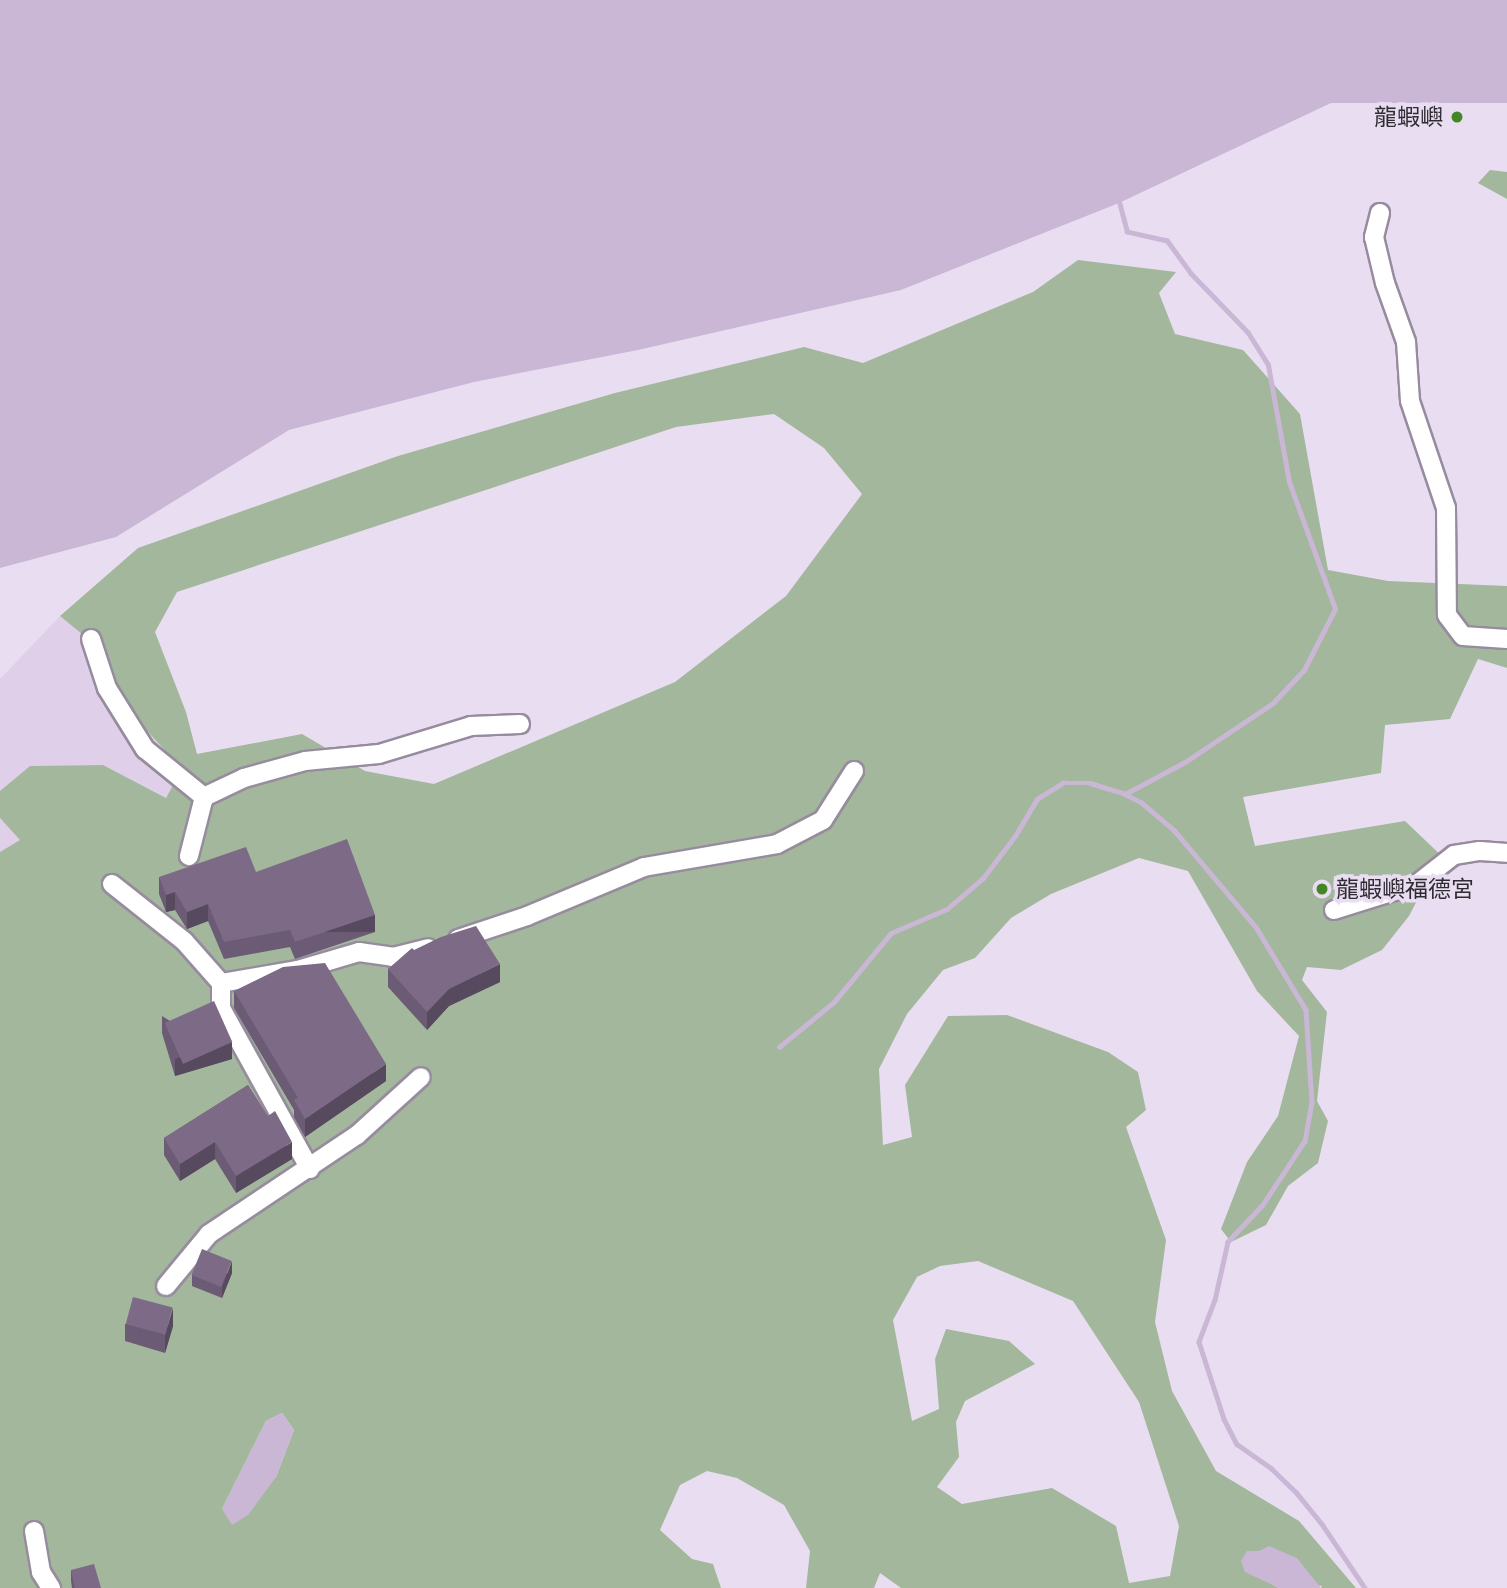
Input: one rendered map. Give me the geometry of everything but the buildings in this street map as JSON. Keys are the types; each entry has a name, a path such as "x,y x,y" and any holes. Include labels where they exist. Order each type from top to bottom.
{"street":[{"path":"1380,213 1374,237 1385,283 1406,342 1410,401 1446,508 1447,615 1463,636 1507,639"},
{"path":"91,639 107,688 145,749 204,797"},
{"path":"204,797 244,778 305,761 379,754 471,726 520,724"},
{"path":"221,983 298,970 359,952 393,957 506,923 644,867 776,844 823,820 854,771"},
{"path":"189,856 204,797"},
{"path":"1334,910 1417,884 1454,855 1480,851 1507,853"},
{"path":"111,884 184,941 221,983 221,1009 310,1169"},
{"path":"166,1286 209,1234 310,1169 357,1135 421,1077"},
{"path":"34,1531 41,1572 51,1588"}],"shaded area":[{"path":"0,0 1507,0 1507,103 1331,103 1119,203 901,290 638,350 474,382 289,430 116,537 0,568"},
{"path":"60,616 93,643 140,723 183,769 166,798 103,765 30,766 0,791 0,679"},
{"path":"0,818 21,840 0,852"},
{"path":"282,1413 294,1430 276,1477 248,1515 232,1525 222,1509 266,1421"},
{"path":"1269,1546 1297,1558 1321,1588 1279,1588 1245,1572 1241,1561 1247,1551 1259,1551"}],"green space":[{"path":"1490,170 1507,172 1507,199 1478,183"},
{"path":"1078,260 1176,272 1159,293 1175,334 1243,350 1300,414 1328,570 1388,581 1507,586 1507,668 1478,659 1450,719 1385,725 1381,773 1243,797 1255,846 1405,821 1448,862 1423,889 1409,916 1382,950 1341,970 1307,967 1302,980 1327,1012 1317,1101 1328,1121 1318,1163 1288,1186 1266,1225 1231,1242 1221,1229 1247,1162 1278,1116 1299,1036 1257,991 1188,871 1139,858 1051,894 1011,918 975,958 943,970 907,1014 879,1069 883,1145 912,1137 905,1085 948,1016 1007,1015 1108,1052 1138,1072 1146,1110 1126,1127 1166,1240 1155,1322 1172,1391 1216,1471 1299,1521 1356,1588 1321,1588 1322,1586 1266,1581 1279,1588 901,1588 880,1573 874,1588 806,1588 810,1551 784,1505 737,1478 707,1471 680,1485 660,1530 692,1559 713,1564 721,1588 0,1588 0,852 20,840 0,818 0,791 30,766 103,765 166,798 182,769 140,723 93,643 60,616 138,548 398,456 615,393 804,347 863,363 1033,292","holes":["774,414 824,448 862,494 786,596 675,682 434,784 365,771 302,734 197,754 186,712 155,632 177,592 676,427","978,1261 1073,1301 1139,1402 1179,1526 1170,1576 1129,1583 1116,1526 1052,1488 962,1504 937,1487 959,1457 956,1422 965,1401 1035,1364 1009,1341 946,1329 935,1359 939,1409 912,1421 893,1320 917,1277 940,1266","282,1413 294,1430 276,1477 222,1509 266,1421"]}],"waterway":[{"path":"779,1047 834,1002 891,933 947,909 983,878 1015,836 1037,799 1063,783 1090,783 1125,794 1185,762 1273,703 1304,670 1335,609 1289,482 1268,365 1248,333 1191,274 1167,241 1127,232 1119,203"},
{"path":"1125,794 1141,802 1174,830 1256,927 1306,1010 1312,1102 1305,1141 1263,1205 1228,1242 1215,1300 1199,1342 1224,1419 1237,1444 1271,1468 1296,1492 1322,1524 1365,1588"}],"place":[{"name":"龍蝦嶼","path":"1457,117"},
{"name":"龍蝦嶼福德宮","path":"1322,889"}]}
